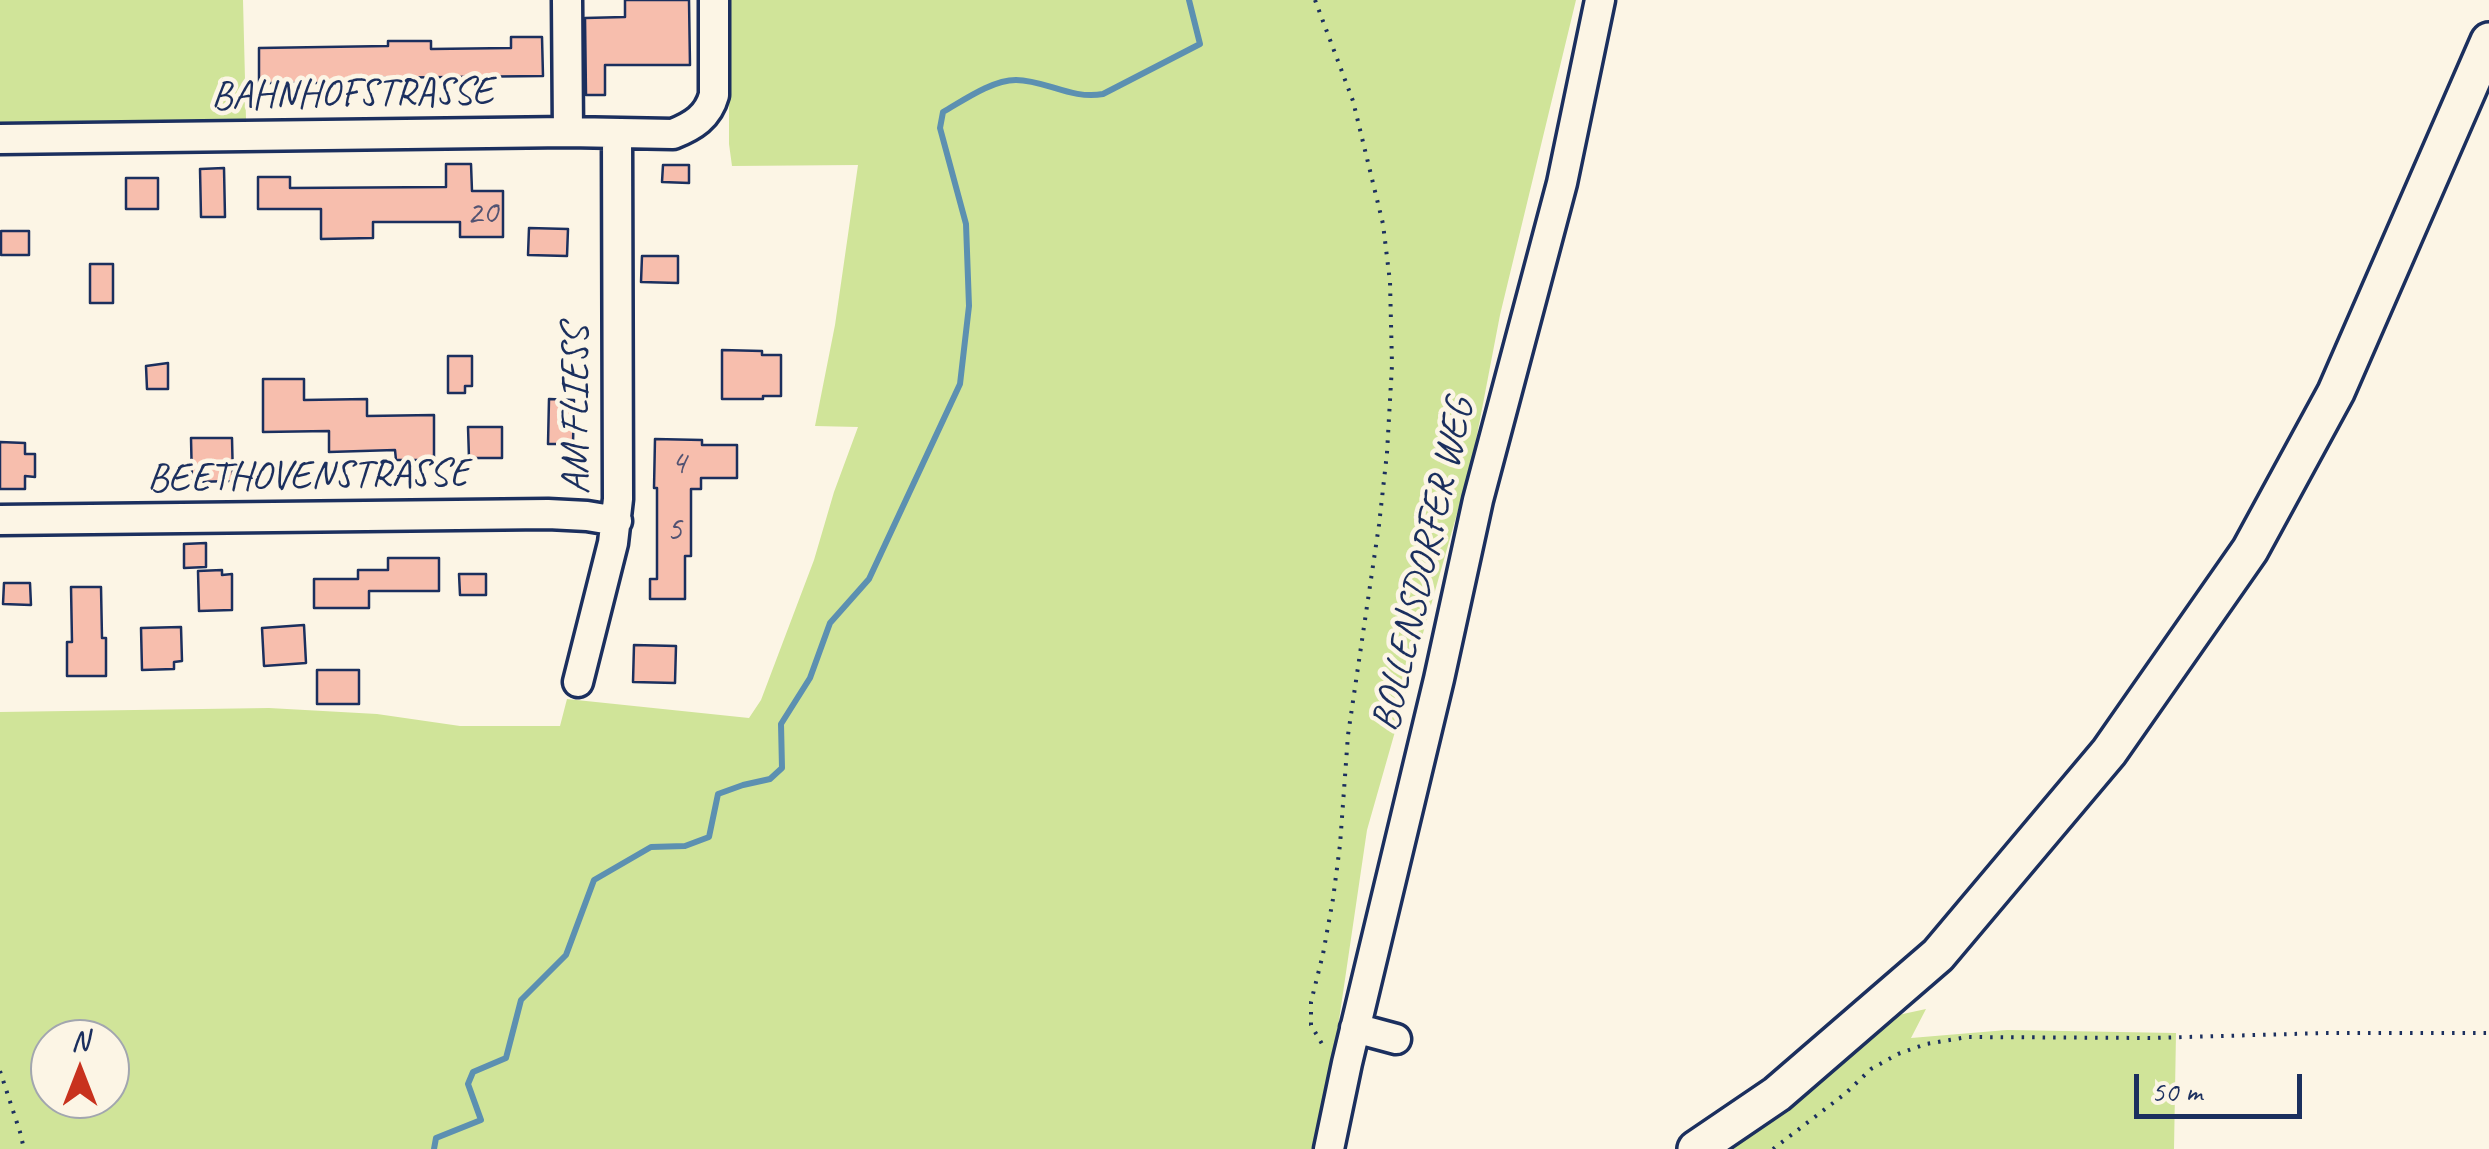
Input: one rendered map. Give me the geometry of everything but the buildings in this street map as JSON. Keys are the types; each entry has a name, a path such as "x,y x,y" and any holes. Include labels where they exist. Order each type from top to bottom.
{"main road":[{"path":"1696,1149 1777,1094 1938,955 2109,752 2250,550 2336,392 2489,42"}],"street":[{"path":"568,0 568,132"},
{"name":"BAHNHOFSTRASSE","path":"0,139 673,134 702,118 714,95 714,0"},
{"name":"BOLLENSDORFER WEG","path":"1329,1149 1474,518 1562,183 1600,0"},
{"name":"AM FLIESS","path":"578,682 618,499 618,133"},
{"name":"BEETHOVENSTRASSE","path":"0,520 548,514 616,521"},
{"path":"1355,1028 1396,1039"}],"path":[{"path":"1315,0 1361,132 1383,224 1390,282 1392,364 1383,489 1348,735 1333,899 1310,1011 1318,1040 1347,1063"},
{"path":"1773,1149 1871,1069 1926,1044 1967,1037 2489,1033"},
{"path":"0,1071 24,1149"}],"green space":[{"path":"0,0 243,0 246,119 0,122"},
{"path":"729,0 1576,0 1500,315 1472,461 1367,830 1320,1149 0,1149 0,712 269,708 377,714 460,726 560,726 567,699 749,718 761,700 814,560 858,427 815,426 835,325 858,165 732,166"},
{"path":"1926,1009 1911,1038 2007,1030 2176,1033 2174,1149 1722,1149 1889,1017"}],"waterway":[{"path":"434,1149 436,1138 481,1120 468,1084 473,1072 506,1058 521,1000 566,955 594,880 651,847 685,846 709,837 718,794 770,779 782,768 781,724 810,678 830,623 869,579 960,384 969,306 966,224 940,128 943,112 1007,81 1027,81 1080,94 1103,94 1200,44 1189,0"}]}
